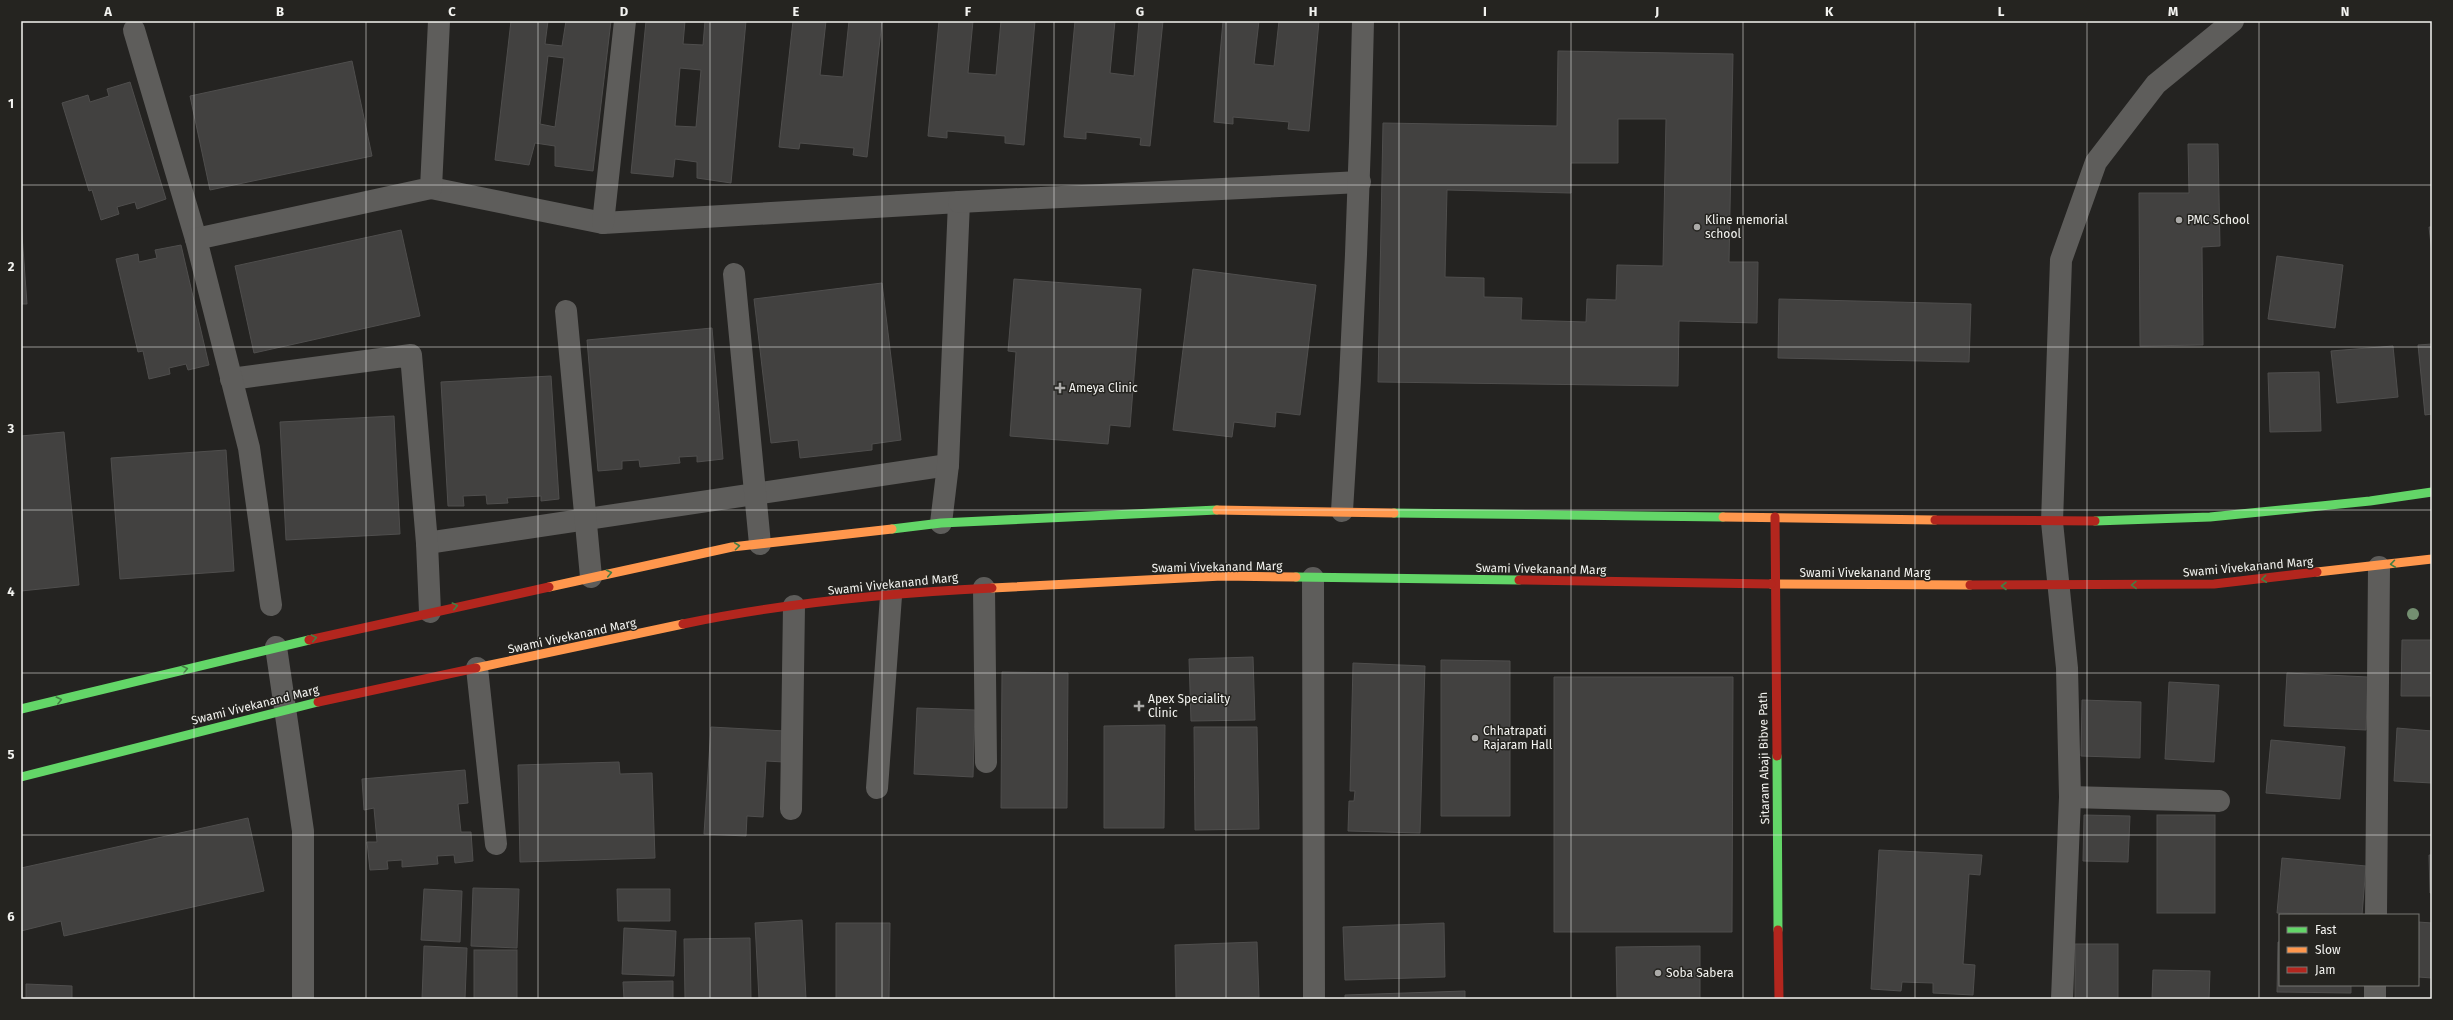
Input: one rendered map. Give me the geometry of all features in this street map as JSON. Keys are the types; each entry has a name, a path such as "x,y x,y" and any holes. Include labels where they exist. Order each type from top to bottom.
{"main road":[{"path":"21,709 276,647 591,576 732,547 941,523 1221,510 2052,522 2210,517 2370,501 2432,492"},
{"name":"Sitaram Abaji Bibve Path","path":"1775,517 1779,999"},
{"name":"Swami Vivekanand Marg","path":"21,777 285,709 742,612 891,596 984,588 1222,576 1775,584 2059,586 2214,584 2432,559"}],"street":[{"path":"430,188 439,21"},
{"path":"603,223 625,21"},
{"path":"1342,511 1353,356 1360,182 1363,21"},
{"path":"2062,999 2070,797 2067,668 2052,522 2061,260 2096,162 2156,84 2233,21"},
{"path":"134,30 196,239 249,448 271,605"},
{"path":"196,239 430,188 603,223 959,202 1360,182"},
{"path":"941,523 948,465 959,202"},
{"path":"734,274 760,544"},
{"path":"566,311 591,576"},
{"path":"231,379 412,355 427,543 430,612"},
{"path":"427,543 948,465"},
{"path":"2376,914 2379,566"},
{"path":"1313,578 1314,999"},
{"path":"984,588 986,762"},
{"path":"877,788 891,596"},
{"path":"791,809 794,606"},
{"path":"276,647 303,831 303,999"},
{"path":"477,668 496,844"},
{"path":"2070,797 2219,801"},
{"path":"2375,986 2375,999"}],"building":[{"path":"511,21 548,21 545,44 562,46 566,21 611,21 593,171 555,166 555,146 535,143 529,165 495,160","holes":["548,56 564,58 555,127 540,124"]},
{"path":"646,21 685,21 683,44 703,45 705,21 746,21 731,183 697,178 697,162 675,159 673,177 631,173","holes":["680,68 701,70 696,127 675,126"]},
{"path":"793,21 826,21 820,75 843,77 849,21 882,21 867,157 853,155 854,148 800,143 799,149 779,147"},
{"path":"939,21 973,21 968,73 996,75 1001,21 1035,21 1024,145 1005,143 1005,136 947,131 947,138 928,136"},
{"path":"1075,21 1115,21 1110,73 1134,76 1139,21 1163,21 1150,146 1140,145 1141,138 1086,132 1086,139 1064,137"},
{"path":"1223,21 1259,21 1254,64 1274,66 1279,21 1319,21 1309,131 1288,129 1289,122 1233,117 1233,124 1214,122"},
{"name":"Kline memorial school","path":"1558,51 1733,54 1729,262 1758,262 1757,323 1679,321 1678,386 1378,382 1383,123 1557,126","holes":["1618,119 1666,119 1663,266 1617,265 1616,300 1587,299 1586,322 1521,320 1522,298 1484,297 1484,278 1445,277 1447,190 1571,193 1571,163 1618,163"]},
{"path":"352,61 372,156 210,190 190,96"},
{"path":"130,82 166,199 137,209 135,202 117,207 119,214 101,220 92,190 89,191 62,103 88,95 90,102 109,96 107,89"},
{"name":"PMC School","path":"2188,144 2218,144 2220,246 2202,247 2203,345 2140,346 2139,193 2189,193"},
{"path":"21,221 27,304 21,304"},
{"path":"2429,227 2432,227 2432,253"},
{"path":"401,230 420,316 254,353 235,266"},
{"path":"181,245 209,365 188,370 186,364 169,368 170,374 149,379 143,351 138,352 116,259 138,254 139,262 157,258 155,250"},
{"path":"2277,256 2343,265 2335,328 2268,319"},
{"path":"1193,269 1316,285 1300,415 1276,412 1275,427 1234,422 1232,437 1173,430"},
{"path":"1014,279 1141,289 1130,427 1110,425 1108,444 1010,436 1016,352 1008,351"},
{"path":"882,283 901,440 872,444 872,450 800,458 798,440 771,443 754,299"},
{"path":"1779,299 1971,304 1969,362 1778,358"},
{"path":"712,328 723,459 697,462 697,456 679,457 680,463 640,467 639,460 622,461 622,469 598,471 587,340"},
{"path":"2432,344 2432,414 2425,415 2418,345"},
{"path":"2393,346 2398,397 2337,403 2331,351"},
{"path":"2319,372 2321,431 2270,432 2268,373"},
{"path":"551,376 559,499 541,501 541,496 507,498 508,503 487,504 486,495 463,496 464,506 448,506 441,382"},
{"path":"394,416 400,534 286,540 280,422"},
{"path":"64,432 79,585 21,591 21,436"},
{"path":"226,450 234,571 120,579 111,458"},
{"path":"2402,640 2432,640 2432,696 2401,696"},
{"path":"1253,657 1255,720 1191,721 1189,659"},
{"name":"Chhatrapati Rajaram Hall","path":"1441,660 1510,661 1510,816 1441,816"},
{"path":"1353,663 1425,666 1420,833 1348,831 1349,801 1354,801 1355,791 1350,791"},
{"path":"1002,672 1068,673 1067,808 1001,808"},
{"path":"2287,673 2368,677 2366,730 2284,726"},
{"path":"1554,677 1733,677 1732,932 1554,932"},
{"path":"2169,682 2219,685 2214,762 2165,759"},
{"path":"2082,700 2141,702 2140,758 2081,756"},
{"path":"917,708 975,710 973,777 914,774"},
{"path":"1165,725 1164,828 1104,828 1104,726"},
{"path":"711,727 785,731 784,762 766,761 763,817 747,816 746,836 704,834"},
{"path":"1194,727 1257,727 1259,829 1195,830"},
{"path":"2397,728 2432,731 2432,783 2394,781"},
{"path":"2271,740 2345,747 2340,799 2266,793"},
{"path":"619,762 620,774 652,773 655,858 520,862 518,765"},
{"path":"465,770 468,803 458,804 461,832 471,832 473,861 455,863 454,855 437,856 438,864 402,867 402,860 387,861 388,869 370,870 367,842 377,842 374,808 364,810 362,779"},
{"path":"2084,815 2130,816 2128,862 2083,861"},
{"path":"2157,815 2215,815 2215,913 2157,913"},
{"path":"248,818 264,891 64,936 61,921 21,931 21,868"},
{"path":"1879,850 1982,855 1980,875 1969,874 1963,964 1975,965 1973,995 1933,993 1933,983 1902,982 1901,991 1871,989"},
{"path":"2429,855 2432,855 2432,893 2430,893"},
{"path":"2282,858 2366,866 2362,914 2277,913"},
{"path":"473,888 519,889 517,948 471,946"},
{"path":"424,889 462,891 460,942 421,940"},
{"path":"617,889 670,889 670,921 618,921"},
{"path":"802,920 806,999 759,999 755,923"},
{"path":"2419,922 2432,923 2432,978 2419,977"},
{"path":"836,923 890,923 889,999 836,999"},
{"path":"1444,923 1445,977 1345,980 1343,927"},
{"path":"624,928 676,931 674,976 622,974"},
{"path":"750,938 751,999 685,999 684,939"},
{"path":"1257,942 1259,997 1176,999 1175,945"},
{"path":"2278,942 2279,986 2351,986 2351,993 2277,992"},
{"path":"2075,944 2118,944 2118,999 2075,999"},
{"path":"424,946 467,948 465,999 422,999"},
{"name":"Soba Sabera","path":"1700,946 1700,999 1617,999 1616,947"},
{"path":"474,950 517,950 517,999 474,999"},
{"path":"2153,970 2210,971 2209,999 2152,999"},
{"path":"673,981 673,999 624,999 623,982"},
{"path":"26,984 72,986 72,999 26,999"},
{"path":"1465,991 1465,999 1345,999 1345,995"}],"traffic: fast":[{"path":"2095,521 2210,517 2370,501 2432,492"},
{"path":"892,529 941,523 1217,510"},
{"path":"1394,513 1723,517"},
{"path":"1296,577 1519,580"},
{"path":"21,709 309,640"},
{"path":"21,777 318,702"},
{"path":"1777,756 1778,930"}],"traffic: slow":[{"path":"1217,510 1394,513"},
{"path":"1723,517 1935,520"},
{"path":"549,587 732,547 892,529"},
{"path":"2317,572 2432,559"},
{"path":"992,588 1222,576 1296,577"},
{"path":"1771,584 1970,585"},
{"path":"476,668 683,624"}],"traffic: jam":[{"path":"1775,517 1777,756"},
{"path":"1935,520 2095,521"},
{"path":"1970,585 2214,584 2317,572"},
{"path":"1519,580 1771,584"},
{"path":"309,640 549,587"},
{"path":"683,624 759,610 837,600 992,588"},
{"path":"318,702 476,668"},
{"path":"1778,930 1779,999"}],"place":[{"name":"PMC School","path":"2179,220"},
{"name":"Kline memorial school","path":"1697,227"},
{"name":"Ameya Clinic","path":"1060,388"},
{"name":"Apex Speciality Clinic","path":"1139,706"},
{"name":"Chhatrapati Rajaram Hall","path":"1475,738"},
{"name":"Soba Sabera","path":"1658,973"}]}
